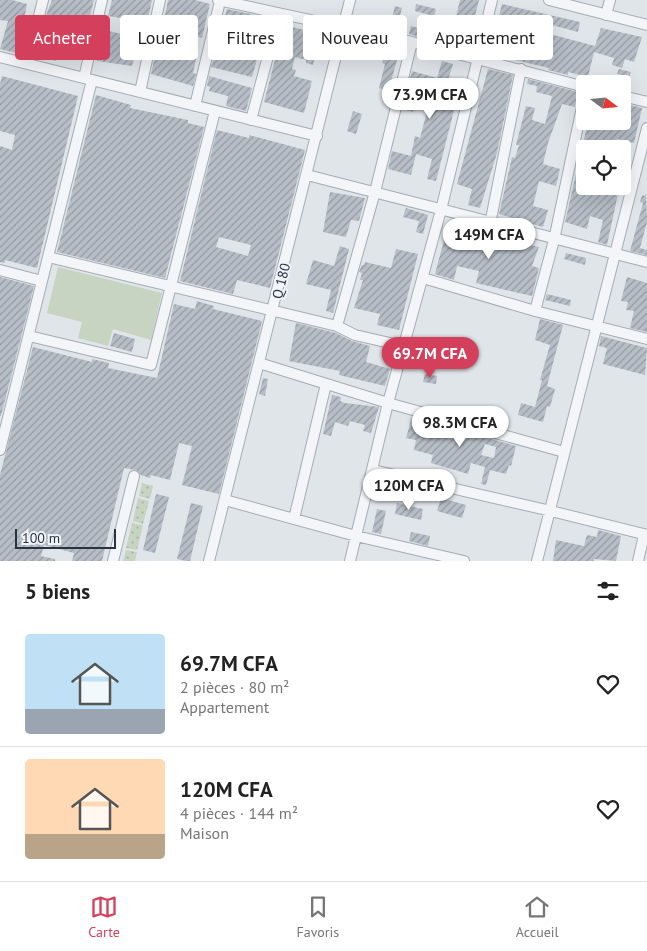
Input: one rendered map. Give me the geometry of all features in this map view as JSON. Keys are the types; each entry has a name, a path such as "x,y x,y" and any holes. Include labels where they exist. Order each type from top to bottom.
{"street":[{"path":"27,64 43,0"},
{"path":"0,450 48,257 88,79 102,0"},
{"path":"140,92 160,0"},
{"path":"195,106 219,0 237,2 279,15"},
{"name":"Q 180","path":"346,15 350,0"},
{"path":"488,15 492,0"},
{"path":"549,0 647,25"},
{"path":"606,15 610,0"},
{"path":"407,41 417,43"},
{"path":"337,326 375,192 412,42"},
{"path":"0,57 316,136"},
{"path":"251,120 267,60"},
{"name":"Q 180","path":"209,561 335,60"},
{"path":"350,561 388,403 441,210 476,60"},
{"path":"484,60 576,85"},
{"path":"490,224 521,70"},
{"path":"631,98 647,102"},
{"path":"29,336 150,366 153,362 172,288 215,111"},
{"path":"537,561 647,128"},
{"path":"535,311 554,240 577,130"},
{"path":"307,175 490,224 647,262"},
{"path":"48,257 337,326 355,335 403,346"},
{"path":"0,270 42,281"},
{"path":"422,278 535,311 647,338"},
{"path":"259,363 388,403 564,452"},
{"path":"294,519 326,384"},
{"path":"373,470 646,535 638,561"},
{"path":"113,561 134,476"},
{"path":"225,500 356,536 464,561"}],"green space":[{"path":"58,267 162,293 151,340 113,329 108,346 78,338 82,322 47,313"},
{"path":"142,483 153,486 150,499 139,496"},
{"path":"138,498 149,501 143,524 133,521"},
{"path":"132,523 143,525 137,550 126,548"},
{"path":"126,550 137,552 135,561 123,561"}],"building":[{"path":"0,0 12,0 27,4 25,15 15,15 15,53 0,49 8,21 0,20"},
{"path":"52,0 94,0 90,15 47,15"},
{"path":"112,0 152,0 149,15 120,15 120,18 108,15"},
{"path":"168,0 195,0 210,4 202,38 198,37 198,15 165,15"},
{"path":"460,0 479,0 475,15 456,15"},
{"path":"416,4 436,9 434,15 415,11"},
{"path":"502,4 550,15 499,15"},
{"path":"395,6 402,8 400,15 393,15"},
{"path":"227,9 255,15 225,15"},
{"path":"553,16 580,22 578,32 553,25"},
{"path":"411,26 417,28 417,36 409,34"},
{"path":"293,27 303,30 303,59 295,57 292,69 296,70 294,76 312,81 304,113 264,102 275,60 293,60"},
{"path":"601,28 642,37 634,62 625,59 622,68 612,65 614,58 594,52 588,75 568,72 568,75 548,70 549,68 515,60 553,60 553,35 595,46"},
{"path":"110,31 120,34 120,60 134,60 132,66 97,61 110,60"},
{"path":"154,60 196,60 193,73 196,74 193,86 151,74"},
{"path":"213,60 257,60 252,77 211,67"},
{"path":"306,60 314,60 313,65 306,63"},
{"path":"383,60 397,60 388,91 379,88 385,64 382,63"},
{"path":"442,61 453,64 448,80 461,83 436,181 427,179 432,159 416,154 411,175 388,169 392,151 411,156 415,136 420,138 426,115 430,95 418,92 413,112 403,109 412,71 437,78"},
{"path":"488,69 513,75 497,153 480,208 468,205 472,189 457,184"},
{"path":"619,69 631,72 630,75 617,74"},
{"path":"2,76 78,96 37,268 5,260 5,263 0,262 0,146 12,150 15,135 0,131 0,84"},
{"path":"209,76 252,88 246,111 226,106 228,96 209,91 210,87 207,86"},
{"path":"528,79 576,91 575,107 562,104 548,143 543,164 560,169 556,186 539,181 533,206 548,210 543,227 499,214 512,157 515,158 519,145 516,145 526,106 535,108 532,120 545,124 552,96 536,92 537,86 527,84"},
{"path":"96,95 131,105 130,108 188,120 188,123 204,127 165,278 57,252"},
{"path":"631,105 642,108 634,143 631,142 631,140 617,139 584,140 586,130 631,130"},
{"path":"353,111 362,114 356,134 347,131"},
{"path":"217,130 249,138 249,135 305,150 270,288 237,280 233,294 180,281","holes":["219,237 251,245 248,256 216,247"]},
{"path":"576,174 576,195 618,195 607,245 598,242 603,220 590,216 587,229 565,222"},
{"path":"330,192 365,198 359,221 351,220 346,237 323,232"},
{"path":"646,193 647,222 640,248 647,250 647,255 630,251 643,203 640,202 642,195 645,196"},
{"path":"406,208 428,215 423,234 416,232 419,221 403,217"},
{"path":"448,225 539,247 532,266 539,268 532,296 476,283 479,271 457,266 454,280 435,274"},
{"path":"340,246 349,249 333,313 326,311 331,290 306,284 313,260 334,266"},
{"path":"396,249 418,254 399,330 377,325 380,314 354,308 363,280 360,280 362,273 359,272 362,265 365,262 391,268"},
{"path":"566,253 586,258 585,265 564,259"},
{"path":"0,277 34,286 1,416 0,416"},
{"path":"627,277 647,283 647,332 630,328 634,311 626,310 628,302 621,301"},
{"path":"547,294 571,300 570,306 545,300"},
{"path":"197,301 214,306 213,309 262,321 219,494 182,485 192,446 179,443 170,480 151,475 150,478 141,475 136,470 124,468 102,561 72,561 74,553 44,545 41,556 55,559 55,561 0,561 0,475 33,347 92,362 92,359 109,363 108,368 157,378 174,304 195,309"},
{"path":"540,319 563,325 547,386 555,389 550,407 547,406 543,422 518,415 521,403 535,407 542,380 540,380 550,345 535,340"},
{"path":"296,323 336,333 352,341 370,346 366,362 390,369 385,386 339,375 340,371 289,361"},
{"path":"114,333 135,339 132,352 110,346"},
{"path":"601,336 647,348 645,375 603,364 607,348 599,346"},
{"path":"434,340 453,347 451,355 432,350"},
{"path":"425,374 437,376 436,384 423,382"},
{"path":"263,378 268,379 265,396 259,394"},
{"path":"332,395 341,397 340,401 345,403 379,407 371,433 363,431 365,425 350,421 348,426 335,422 331,436 323,434"},
{"path":"412,417 516,446 511,466 509,465 506,474 490,470 486,485 481,484 485,467 471,463 468,474 431,463 433,455 414,450 416,440 406,438","holes":["485,444 496,447 494,458 481,455"]},
{"path":"380,482 388,484 387,492 378,490"},
{"path":"156,494 169,497 155,553 143,550"},
{"path":"441,498 466,505 462,518 437,511"},
{"path":"191,503 203,506 190,561 186,561 177,559"},
{"path":"397,503 423,509 421,520 395,514"},
{"path":"377,509 386,511 381,534 372,532"},
{"path":"598,530 621,536 616,561 594,559 594,561 553,561 556,540 584,546 587,535 597,537"},
{"path":"411,532 430,536 428,546 409,541"}]}
